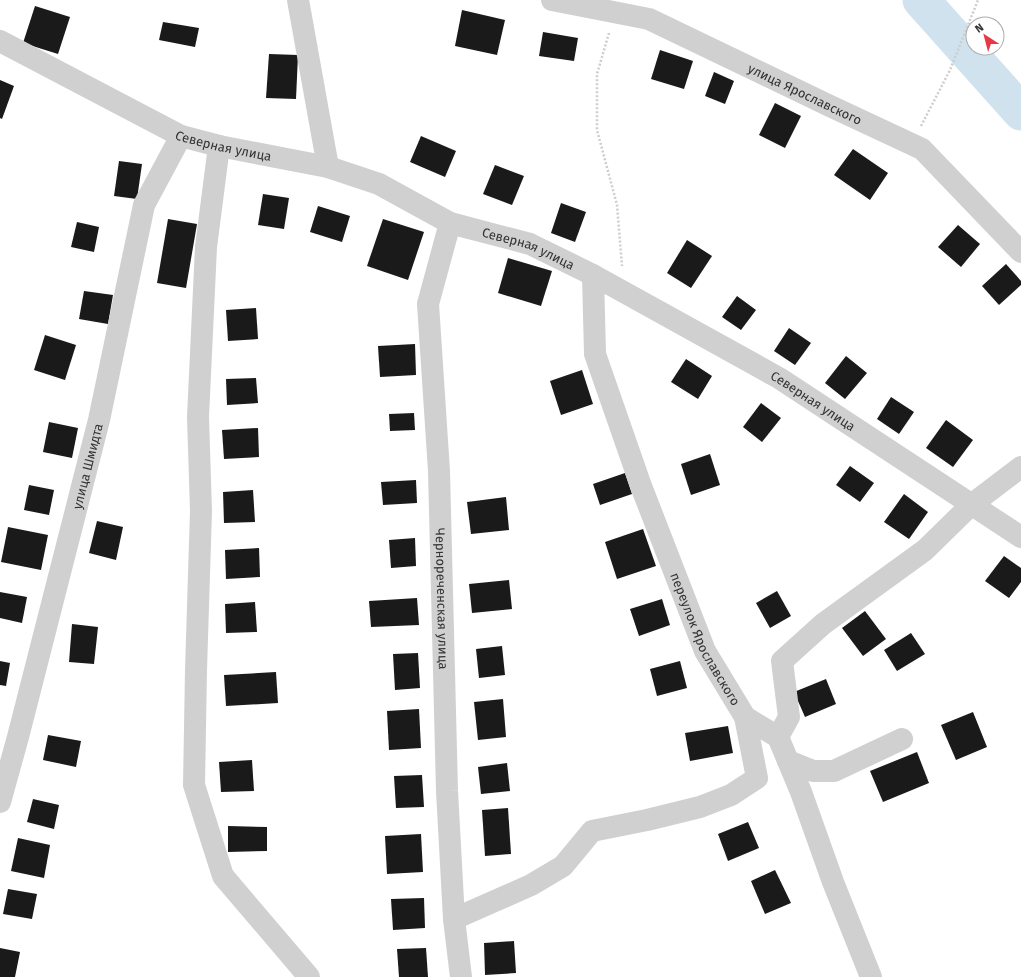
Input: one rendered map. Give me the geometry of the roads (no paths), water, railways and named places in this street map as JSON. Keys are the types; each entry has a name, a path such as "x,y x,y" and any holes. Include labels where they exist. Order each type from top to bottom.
{"street":[{"path":"298,0 328,167"},
{"name":"улица Ярославского","path":"552,0 649,19 816,100 922,149 1021,252"},
{"name":"Северная улица","path":"0,41 181,136 219,146 328,167 379,184 450,223 530,244 593,275 779,378 1021,537"},
{"name":"улица Шмидта","path":"0,802 100,420 144,205 181,136"},
{"path":"219,146 206,247 198,417 201,510 194,785 223,876 309,977"},
{"name":"Чернореченская улица","path":"450,223 428,304 439,471 447,791 454,919 460,977"},
{"name":"переулок Ярославского","path":"593,275 595,354 597,361 641,486 706,651 745,718 778,737"},
{"path":"871,977 801,792 778,737 789,716 782,661 823,624 925,550 971,505 1021,467"},
{"path":"454,919 531,885 563,866 592,831 700,807 731,795 757,778 745,718"},
{"path":"788,761 813,771 834,771 902,739"}],"waterway":[{"path":"921,0 1021,112"}]}
